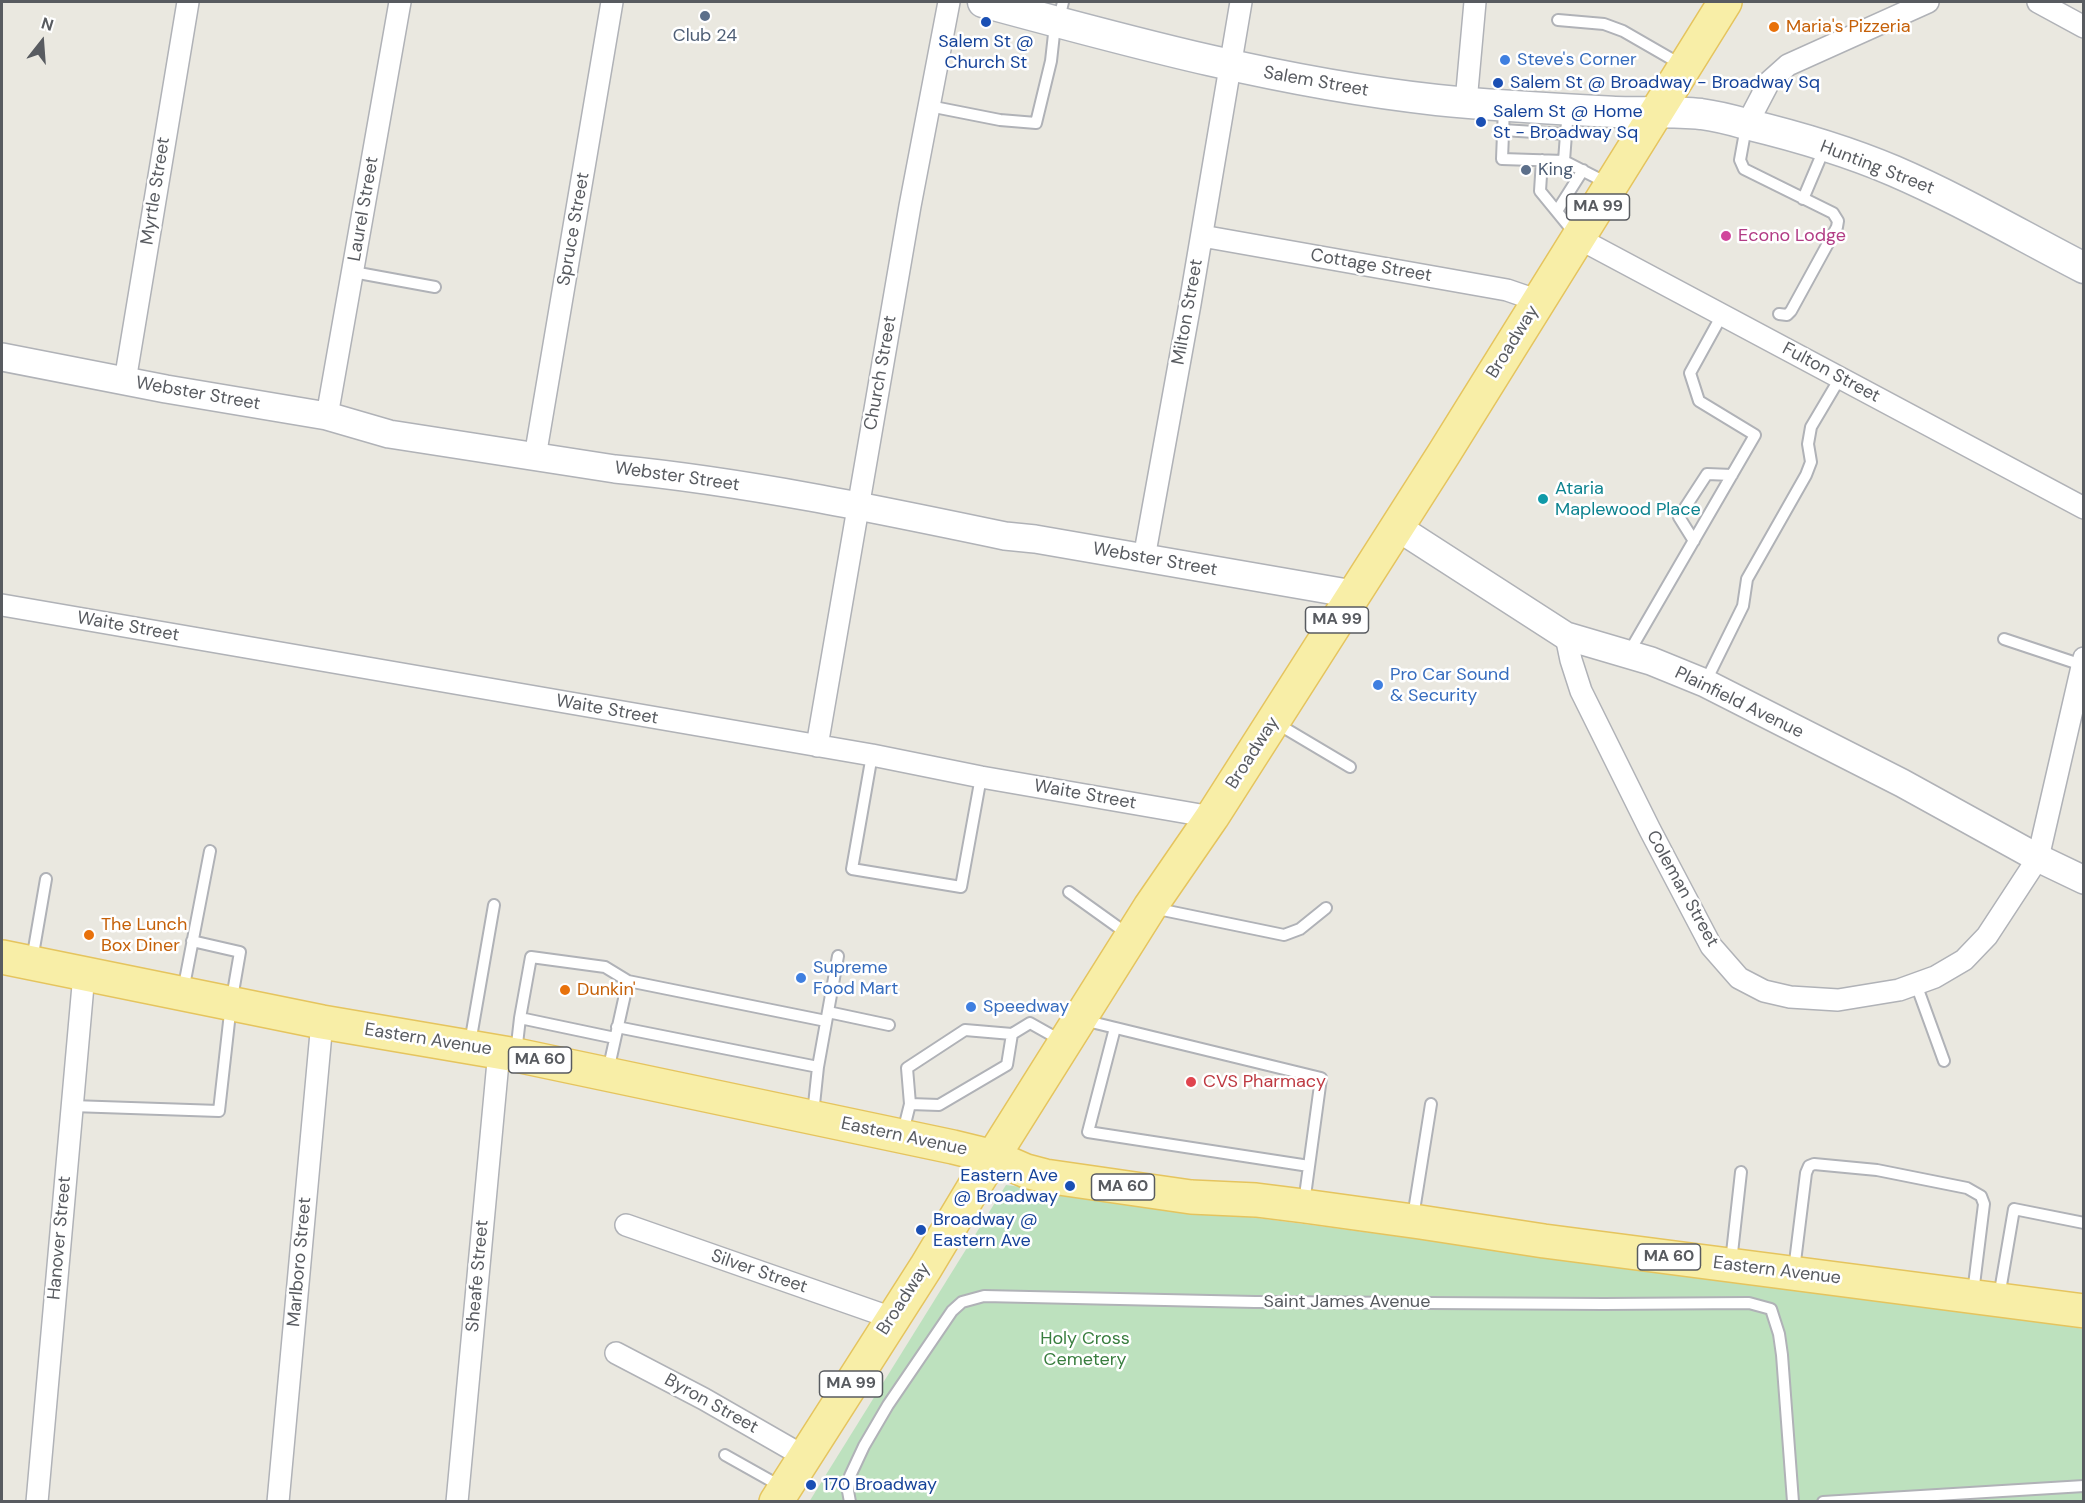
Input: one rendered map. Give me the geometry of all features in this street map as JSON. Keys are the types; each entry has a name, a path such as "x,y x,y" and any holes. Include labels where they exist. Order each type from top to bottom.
{"main road":[{"name":"Salem Street","path":"983,2 1059,15 1149,47 1230,67 1394,95 1466,102 1504,118 1567,121 1657,112"},
{"name":"Broadway","path":"780,1495 1131,937 1212,817 1443,455 1725,2"},
{"name":"Hunting Street","path":"1657,112 1701,114 1747,124 1869,161 1920,183 2084,267"},
{"name":"Eastern Avenue","path":"16,960 322,1022 495,1051 994,1157 1036,1155 1193,1183 1256,1200 1413,1220 1545,1241 2084,1311"}],"street":[{"name":"Myrtle Street","path":"125,381 188,2"},
{"name":"Laurel Street","path":"327,416 400,2"},
{"name":"Spruce Street","path":"535,457 612,2"},
{"name":"Church Street","path":"817,746 949,2"},
{"name":"Milton Street","path":"1144,558 1241,2"},
{"path":"1466,102 1475,2"},
{"path":"1747,124 1769,82 1788,65 1928,2"},
{"path":"2038,2 2084,27"},
{"name":"Cottage Street","path":"1202,236 1507,290 1539,301"},
{"name":"Fulton Street","path":"1578,238 2084,508"},
{"name":"Webster Street","path":"2,357 327,416 389,434 815,497 1005,536 1035,539 1353,594"},
{"name":"Plainfield Avenue","path":"1397,527 1566,636 1628,654 1704,683 1902,783 2038,858 2084,880"},
{"name":"Waite Street","path":"2,605 872,755 981,777 1212,817"},
{"name":"Coleman Street","path":"1566,636 1581,691 1711,946 1739,978 1764,991 1781,995 1838,1000 1899,990 1935,977 1964,960 1987,936 2038,858 2083,661"},
{"name":"Hanover Street","path":"37,1502 84,974"},
{"name":"Marlboro Street","path":"278,1502 322,1022"},
{"name":"Sheafe Street","path":"457,1502 495,1051"},
{"name":"Silver Street","path":"626,1225 892,1318"},
{"name":"Byron Street","path":"616,1353 704,1399 805,1457"}],"lane":[{"path":"929,106 1000,120 1036,123 1052,61 1059,15"},
{"path":"1558,20 1604,24 1623,31 1685,67"},
{"path":"1504,118 1502,159 1564,161 1612,185"},
{"path":"1564,161 1567,121"},
{"path":"1747,124 1740,157 1744,169 1833,213 1838,218 1838,223 1791,311 1786,315 1779,314"},
{"path":"1803,199 1825,147"},
{"path":"1542,160 1540,191 1578,238"},
{"path":"1557,211 1583,170"},
{"path":"353,272 435,287"},
{"path":"1628,654 1755,435 1699,401 1690,373 1722,315"},
{"path":"1704,683 1743,606 1747,579 1806,475 1811,462 1808,444 1811,427 1840,378"},
{"path":"1694,541 1679,517 1707,474 1732,475"},
{"path":"2004,639 2083,661"},
{"path":"1273,722 1350,767"},
{"path":"872,755 852,868 961,887 981,777"},
{"path":"182,994 210,851"},
{"path":"16,960 46,879"},
{"path":"1069,892 1131,937"},
{"path":"494,905 495,1051"},
{"path":"1150,908 1284,935 1300,929 1326,908"},
{"path":"72,1106 219,1111 231,1004 240,952 192,941"},
{"path":"813,1117 818,1067 838,956"},
{"path":"495,1051 520,1018 531,957 605,967 628,981 827,1017 889,1025"},
{"path":"608,1074 628,981"},
{"path":"1916,984 1944,1061"},
{"path":"520,1018 818,1067"},
{"path":"902,1136 910,1104 907,1068 965,1030 1012,1034 1030,1023 1073,1031 1115,1028 1321,1078 1304,1206"},
{"path":"1115,1028 1088,1132 1309,1166"},
{"path":"910,1104 939,1106 1007,1065 1012,1034"},
{"path":"1413,1220 1431,1104"},
{"path":"1793,1273 1806,1173 1809,1166 1814,1164 1877,1170 1967,1188 1981,1196 1984,1204 1985,1298"},
{"path":"1730,1265 1742,1172"},
{"path":"1985,1298 2014,1209 2084,1223"},
{"name":"Saint James Avenue","path":"850,1502 850,1476 864,1446 888,1405 952,1311 962,1302 984,1296 1266,1302 1749,1303 1762,1305 1771,1309 1779,1334 1793,1502"},
{"path":"725,1455 780,1495"},
{"path":"1823,1502 2084,1486"}],"green space":[{"name":"Holy Cross Cemetery","path":"1006,1185 2030,1319 2083,1329 2083,1501 809,1502"}],"place":[{"name":"Club 24","path":"705,16"},
{"name":"Salem St @ Church St","path":"986,22"},
{"name":"Maria's Pizzeria","path":"1774,27"},
{"name":"Steve's Corner","path":"1505,60"},
{"name":"Salem St @ Broadway - Broadway Sq","path":"1498,83"},
{"name":"Salem St @ Home St - Broadway Sq","path":"1481,122"},
{"name":"King","path":"1526,170"},
{"name":"Econo Lodge","path":"1726,236"},
{"name":"Ataria Maplewood Place","path":"1543,499"},
{"name":"Pro Car Sound & Security","path":"1378,685"},
{"name":"The Lunch Box Diner","path":"89,935"},
{"name":"Supreme Food Mart","path":"801,978"},
{"name":"Dunkin'","path":"565,990"},
{"name":"Speedway","path":"971,1007"},
{"name":"CVS Pharmacy","path":"1191,1082"},
{"name":"Eastern Ave @ Broadway","path":"1070,1186"},
{"name":"Broadway @ Eastern Ave","path":"921,1230"},
{"name":"170 Broadway","path":"811,1485"}]}
